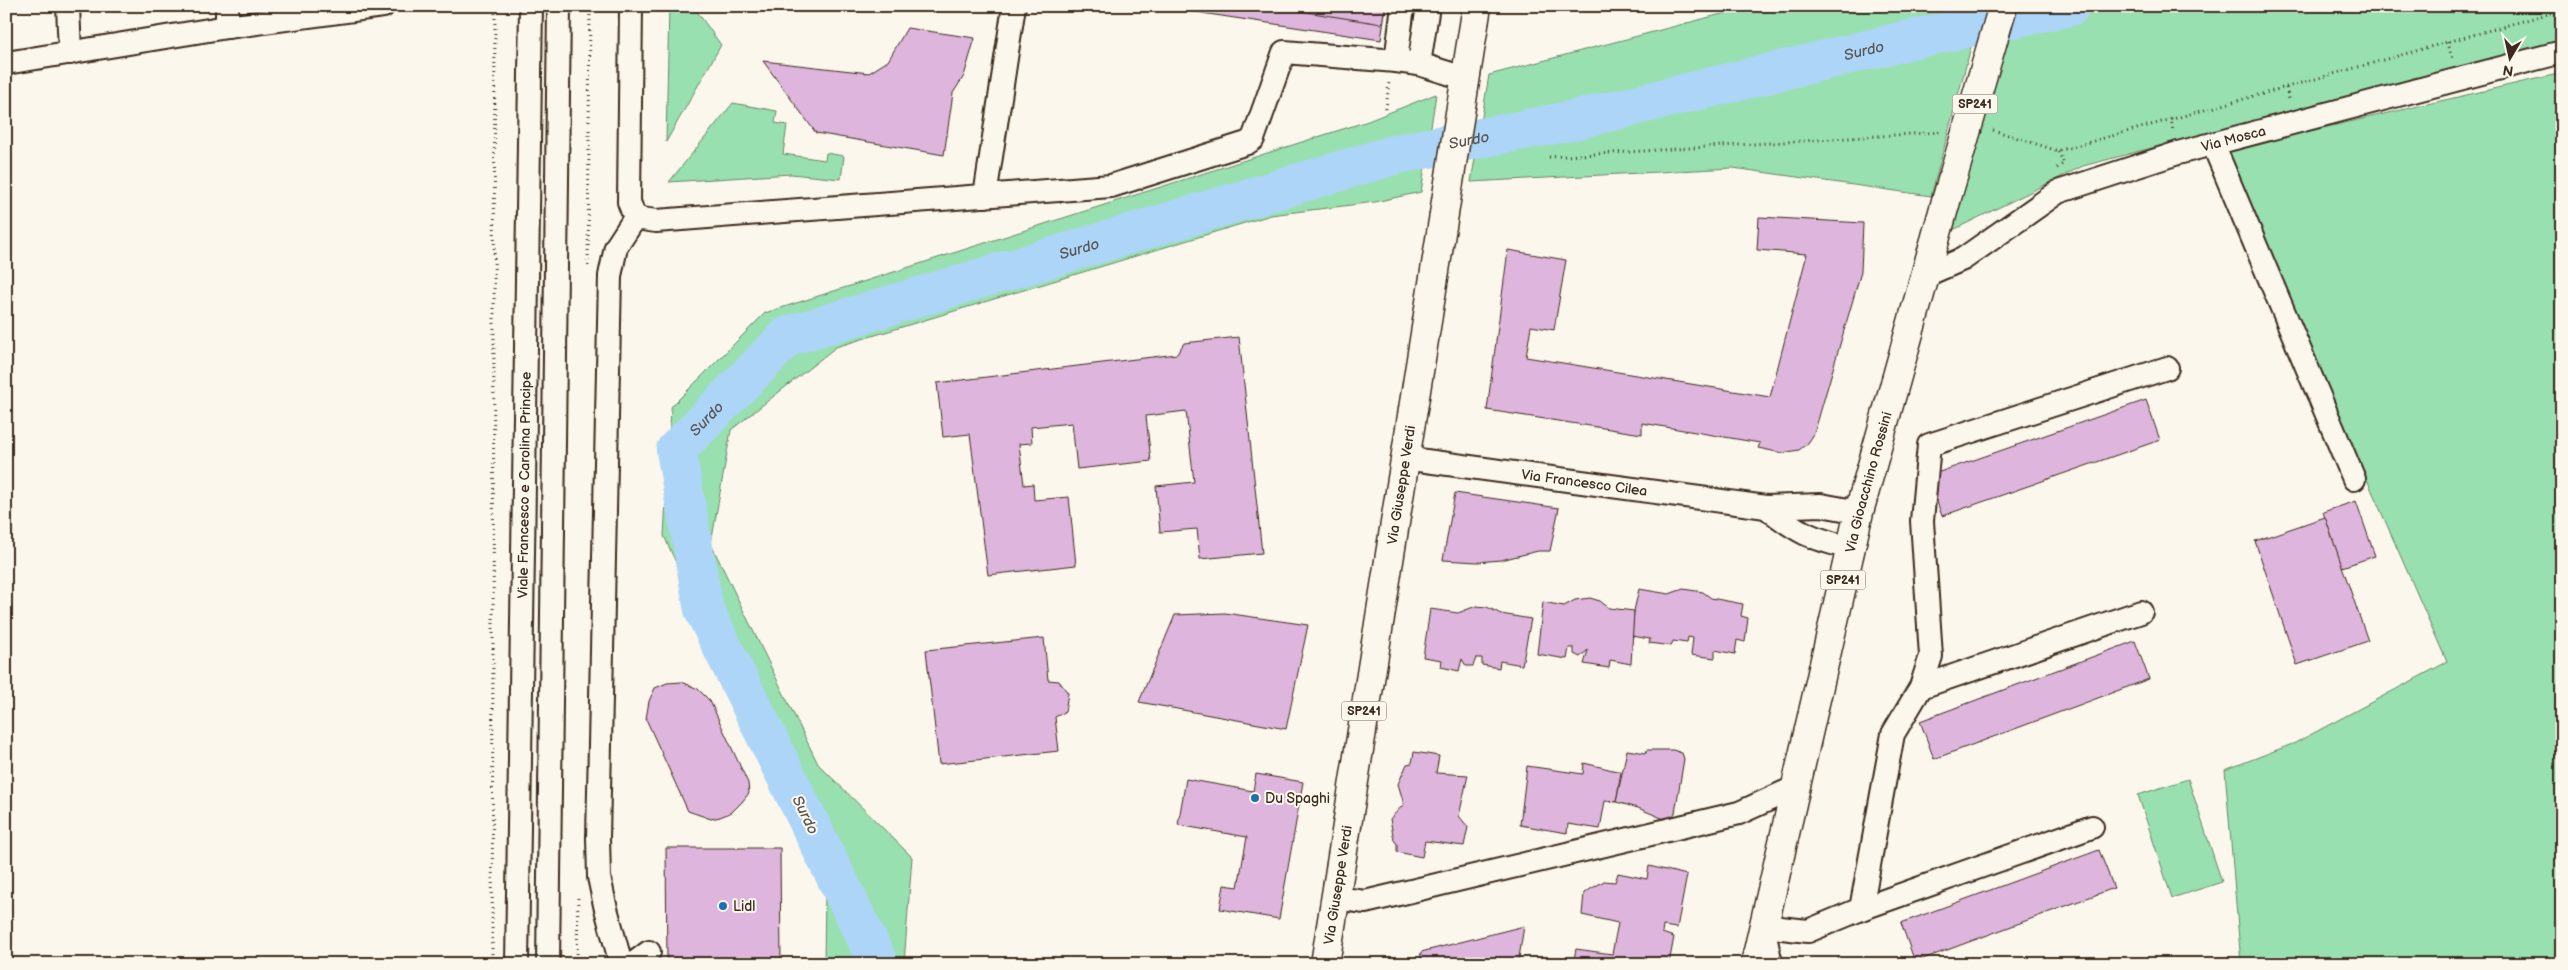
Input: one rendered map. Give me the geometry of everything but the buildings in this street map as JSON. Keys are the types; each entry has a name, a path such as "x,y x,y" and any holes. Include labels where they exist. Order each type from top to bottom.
{"main road":[{"name":"Via Giuseppe Verdi","path":"1325,964 1476,6"},
{"name":"Via Gioacchino Rossini","path":"1755,964 1859,512 2003,6"}],"street":[{"path":"68,6 70,53"},
{"path":"6,63 70,53 227,17 383,6"},
{"name":"Viale Francesco e Carolina Principe","path":"517,964 532,6"},
{"name":"Viale Francesco e Carolina Principe","path":"548,964 559,6"},
{"path":"630,6 629,202 635,218"},
{"path":"984,196 1014,6"},
{"path":"1396,61 1403,6"},
{"path":"1419,64 1428,6"},
{"name":"Via Mosca","path":"1926,275 1963,258 2058,192 2213,144 2561,43"},
{"path":"635,218 656,221 1111,186 1247,143 1257,132 1284,52 1419,64 1464,78"},
{"path":"2213,144 2354,480"},
{"path":"621,964 599,877 598,828 610,276 616,247 635,218"},
{"path":"1861,910 1893,734 1922,687 1931,656 1922,521 1929,445 2167,368"},
{"name":"Via Francesco Cilea","path":"1404,458 1766,507 1821,504 1859,512"},
{"path":"1766,507 1792,529 1818,540 1850,548"},
{"path":"1922,687 2141,612"},
{"path":"1336,898 1365,902 1739,813 1794,788"},
{"path":"1771,964 1763,926 1808,931 2092,827"}],"path":[{"path":"492,964 495,6"},
{"path":"1991,129 2058,151 2562,10"},
{"path":"2556,11 2561,43"},
{"path":"1549,157 1952,132"}],"green space":[{"path":"669,6 693,6 721,45 666,142"},
{"path":"1752,6 1982,6 1931,196 1733,168 1471,182 1489,75"},
{"path":"2017,6 2562,6 2562,40 2083,166 1947,233"},
{"path":"2562,73 2562,964 2241,964 2225,770 2295,743 2447,662 2223,151"},
{"path":"1436,94 1421,192 1375,202 1271,215 836,347 731,430 711,544 818,764 912,857 904,964 824,964 825,891 664,536 671,407 765,313 1368,121"},
{"path":"733,103 777,111 775,123 787,125 783,154 825,160 826,153 844,156 841,179 791,174 669,182"},
{"path":"2188,779 2222,882 2172,898 2138,795"}],"waterway":[{"name":"Surdo","path":"879,964 704,610 676,450 788,336 1397,154 1570,121 1909,40 2070,6"}],"place":[{"name":"Du Spaghi","path":"1255,798"},
{"name":"Lidl","path":"723,906"}]}
